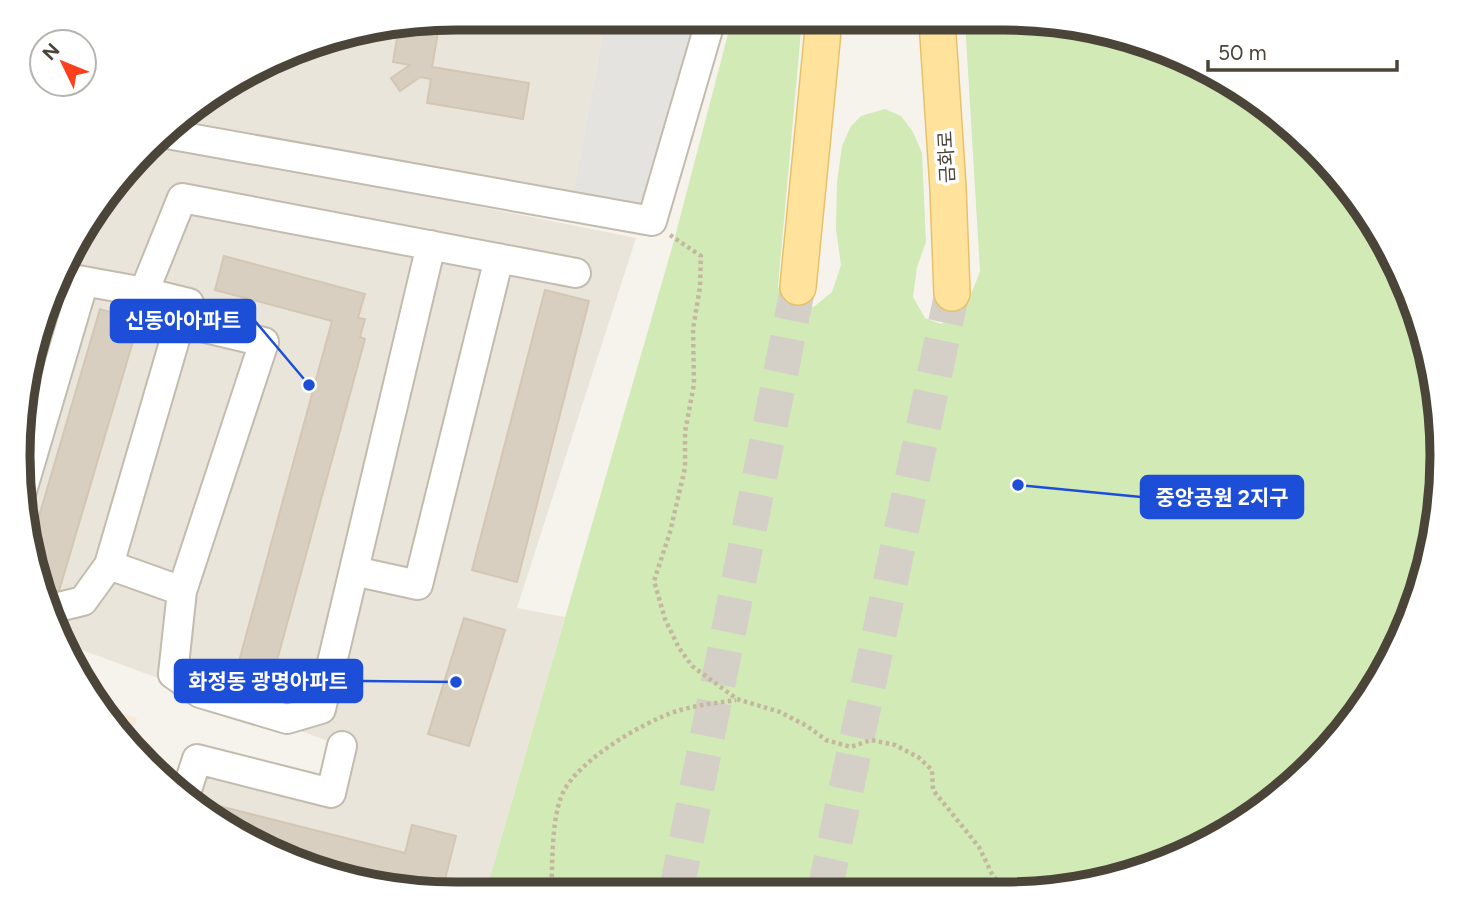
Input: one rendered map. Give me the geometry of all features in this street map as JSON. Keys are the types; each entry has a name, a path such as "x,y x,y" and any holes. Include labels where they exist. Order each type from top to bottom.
{"main road":[{"path":"798,286 823,30"},
{"name":"금화로","path":"938,30 952,293"}],"street":[{"path":"176,136 652,221 708,30"},
{"path":"144,292 182,198 576,272"},
{"path":"180,322 264,342 182,591 173,674 200,693 287,719 321,709 431,245"},
{"path":"354,571 418,585 499,258"},
{"path":"30,458 73,279 189,303 180,322 109,565 83,601 57,607"},
{"path":"109,565 182,591"},
{"path":"188,787 197,759 331,793 342,746"}],"path":[{"path":"652,221 701,256 700,287 693,329 694,384 685,432 685,468 670,532 654,581 665,619 679,648 692,666 737,699 780,712 826,740 851,747 871,740 895,745 918,757 932,770 933,790 979,847 993,876 999,882"},
{"path":"552,882 555,823 560,797 580,771 610,744 677,711 737,699"}],"shaded area":[{"path":"598,30 603,33 573,193 192,122 219,102 267,74 319,52 346,44 400,33 428,31"},
{"path":"598,30 699,30 649,195 641,203 630,205 573,193 603,33"},
{"path":"167,144 636,238 517,608 565,617 489,882 400,879 319,860 243,825 192,790 197,759 331,793 341,746 75,647 62,619 44,566 33,512 30,456 33,400 44,346 62,293 87,243 118,197"},
{"path":"115,711 137,718 132,732"}],"green space":[{"path":"729,30 801,30 778,286 784,303 797,312 815,306 832,292 841,265 836,229 837,182 842,146 851,126 861,116 885,109 901,116 913,132 922,153 926,242 917,267 913,297 925,318 941,324 967,302 980,271 966,30 1060,33 1114,44 1167,62 1241,102 1305,155 1358,219 1398,293 1408,319 1422,373 1427,400 1430,456 1427,512 1422,539 1408,593 1398,619 1358,693 1305,757 1241,810 1167,850 1141,860 1087,874 1060,879 1004,882 489,882 673,244"}],"building":[{"path":"438,31 432,67 529,83 523,119 427,103 431,79 420,77 400,91 391,78 410,65 393,62 398,33"},
{"path":"224,256 365,294 358,318 365,319 360,337 365,339 270,686 235,676 332,321 215,290"},
{"path":"545,290 589,301 517,582 472,570"},
{"path":"100,309 139,321 59,591 51,588 36,527"},
{"path":"464,618 505,630 469,746 428,734"},
{"path":"214,807 405,853 412,825 456,836 444,882 400,879 346,868 293,850 243,825"}],"tunnel":[{"path":"678,882 798,287"},
{"path":"826,882 952,293"}],"place":[{"name":"신동아아파트","path":"309,385"},
{"name":"중앙공원 2지구","path":"1018,485"},
{"name":"화정동 광명아파트","path":"456,682"}]}
